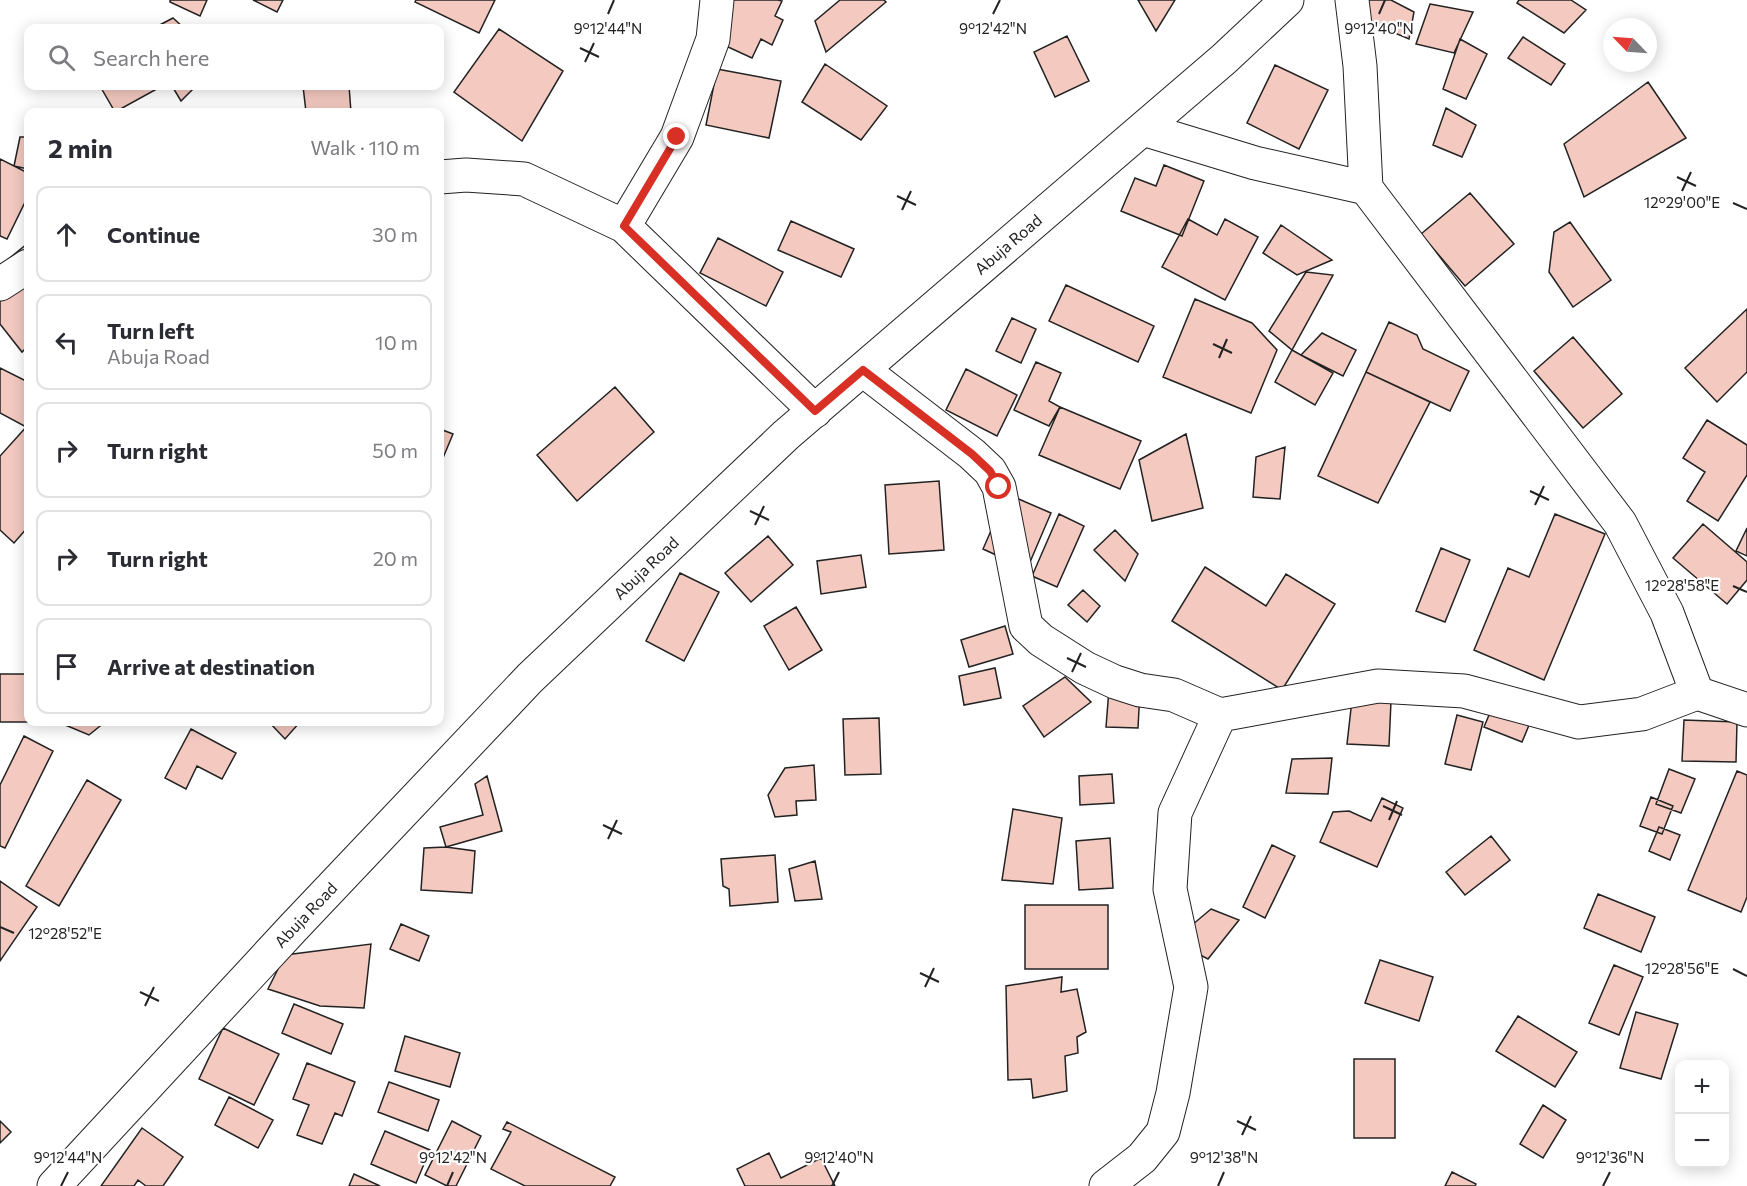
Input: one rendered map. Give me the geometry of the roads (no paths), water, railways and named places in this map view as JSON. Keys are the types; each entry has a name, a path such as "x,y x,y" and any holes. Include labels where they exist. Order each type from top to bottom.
{"street":[{"path":"624,226 677,137 713,39 717,0"},
{"name":"Abuja Road","path":"54,1186 292,928 530,678 778,443 1224,59 1287,0"},
{"path":"1352,0 1360,66 1366,188 1620,523 1667,613 1697,693"},
{"path":"1143,129 1255,163 1366,188"},
{"path":"444,177 466,175 524,179 624,226 815,411"},
{"path":"0,284 24,269"},
{"path":"863,370 972,454 990,471 999,487 1026,626 1041,640 1105,678 1140,690 1174,695 1220,715 1378,686 1464,691 1579,722 1642,714 1697,693 1747,710"},
{"path":"1106,1186 1142,1158 1163,1132 1173,1093 1191,987 1170,889 1176,813 1220,715"}]}
